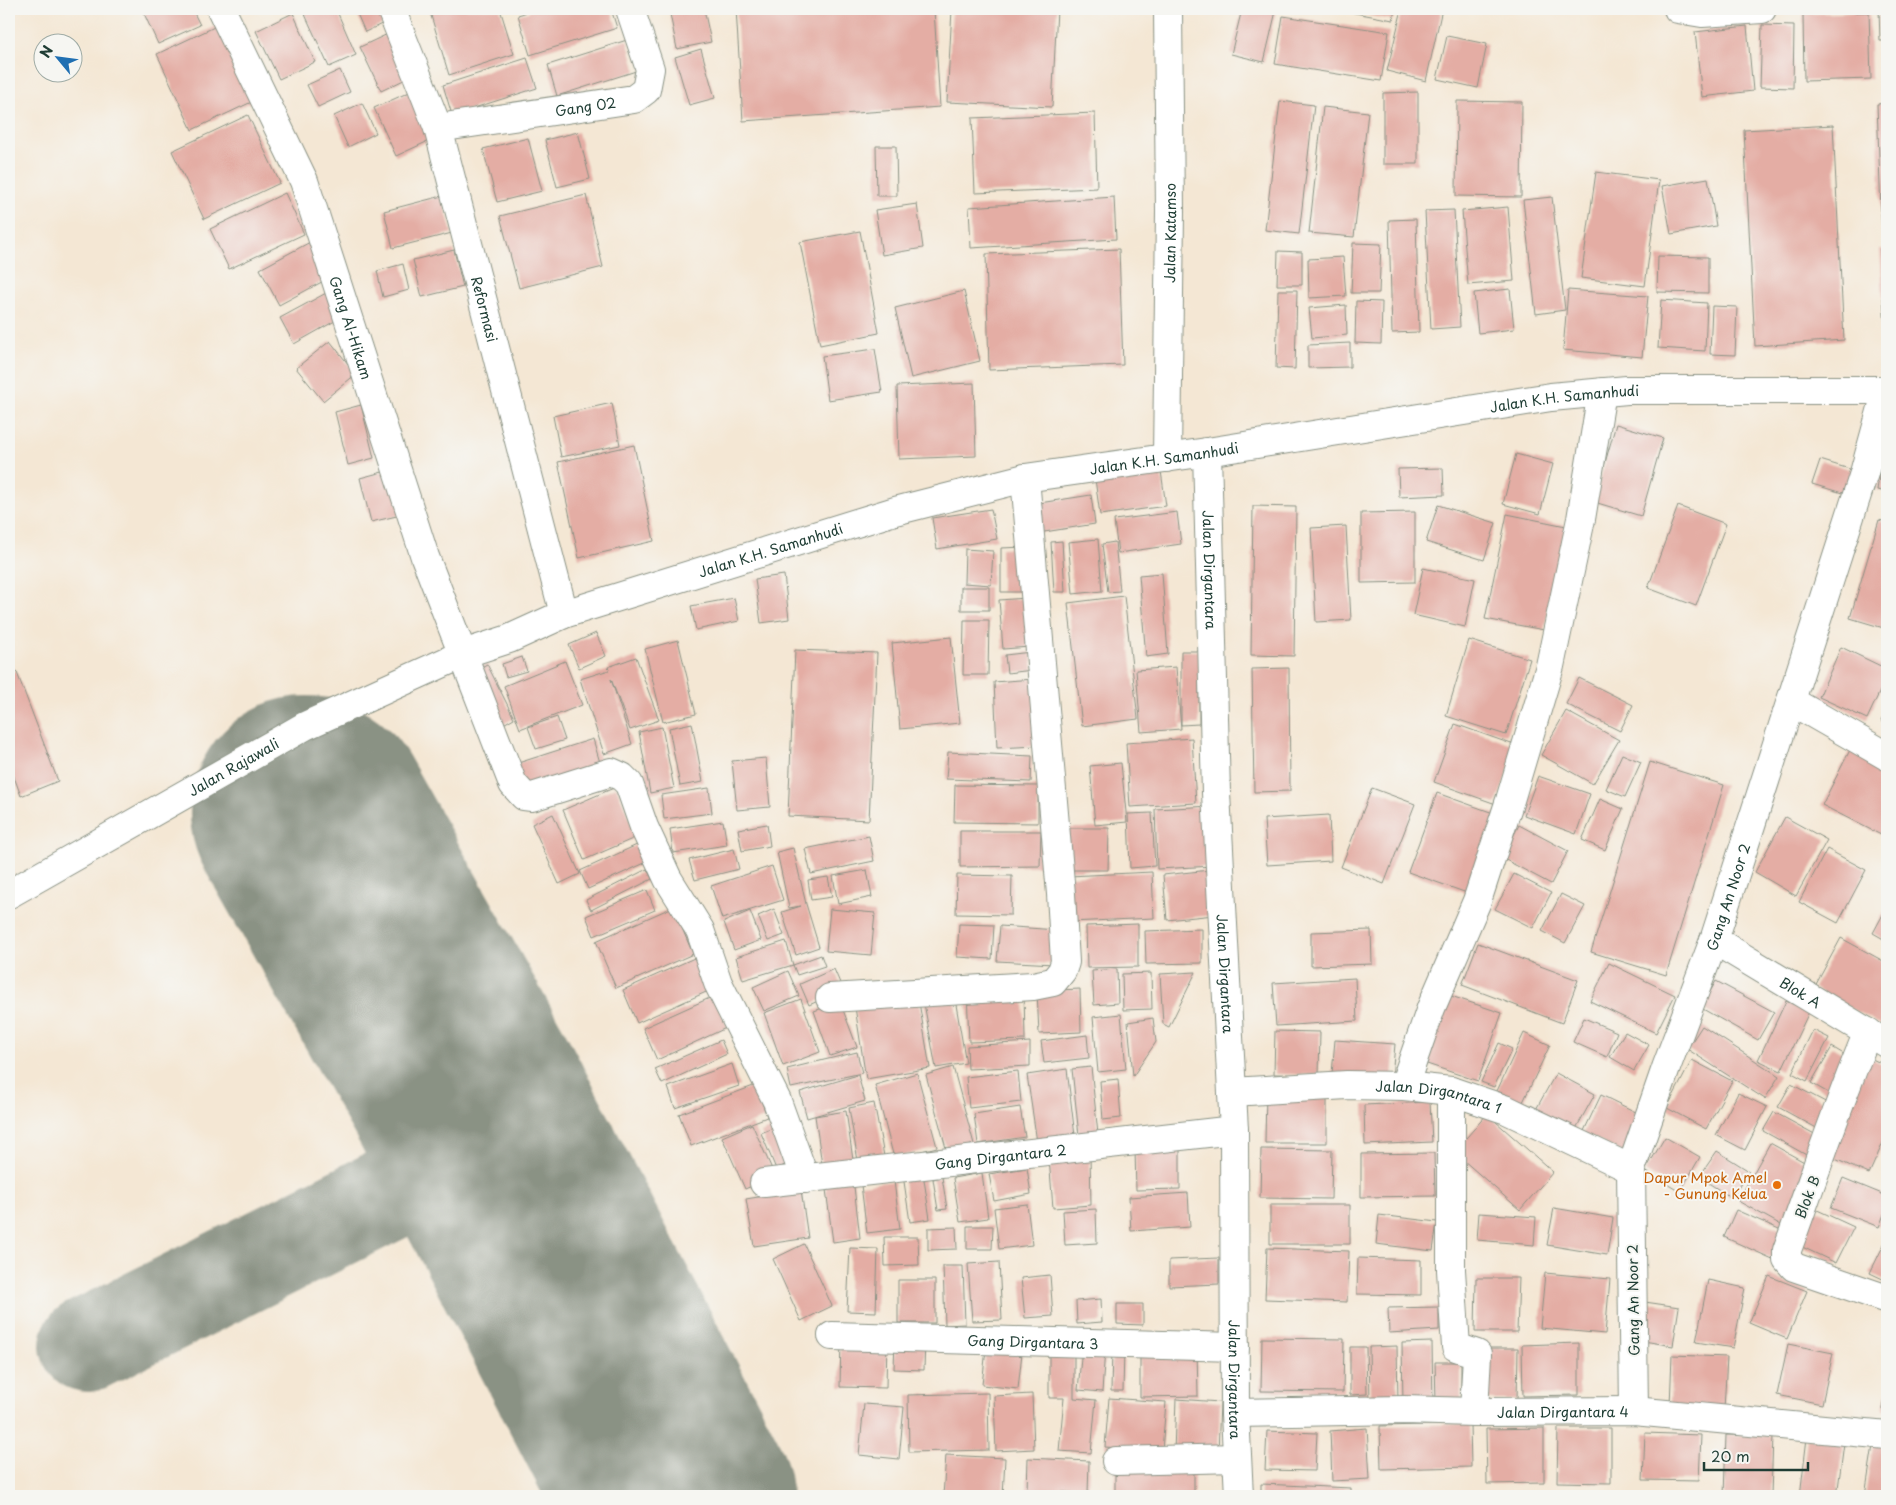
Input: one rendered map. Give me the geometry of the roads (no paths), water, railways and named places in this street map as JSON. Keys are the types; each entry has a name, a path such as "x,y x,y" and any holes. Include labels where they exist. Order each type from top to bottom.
{"street":[{"name":"Gang Al-Hikam","path":"221,9 304,181 425,557 490,728 517,790 524,796 532,796 611,772 622,777 629,784 644,827 668,879 700,930 718,982 777,1101 805,1179"},
{"name":"Reformasi","path":"391,9 438,128 564,614"},
{"name":"Gang 02","path":"438,128 634,99 646,90 650,69 630,9"},
{"name":"Jalan Katamso","path":"1167,458 1170,222 1168,9"},
{"path":"1678,9 1702,13 1762,9"},
{"name":"Jalan K.H. Samanhudi","path":"463,654 509,638 564,614 895,511 1025,478 1207,452 1551,397 1627,390 1887,390"},
{"name":"Gang An Noor 2","path":"1634,1411 1631,1169 1666,1068 1714,940 1864,473 1887,390"},
{"path":"1404,1086 1432,1008 1477,901 1510,800 1550,666 1581,519 1602,392"},
{"name":"Jalan Dirgantara","path":"1207,452 1216,793 1234,1130 1235,1413 1239,1496"},
{"path":"830,998 1033,986 1053,982 1062,971 1065,962 1061,894 1025,478"},
{"name":"Jalan Rajawali","path":"9,894 305,726 463,654"},
{"path":"1790,701 1887,756"},
{"name":"Blok A","path":"1714,940 1878,1038"},
{"name":"Blok B","path":"1878,1038 1849,1076 1811,1188 1787,1250 1787,1259 1794,1267 1887,1299"},
{"name":"Jalan Dirgantara 1","path":"1232,1092 1348,1085 1404,1086 1451,1091 1507,1110 1631,1169"},
{"path":"1451,1091 1451,1270 1456,1347 1477,1354 1474,1412"},
{"name":"Gang Dirgantara 2","path":"764,1183 1234,1130"},
{"name":"Gang Dirgantara 3","path":"832,1336 1236,1347"},
{"name":"Jalan Dirgantara 4","path":"1235,1413 1404,1410 1474,1412 1634,1411 1887,1435"},
{"path":"1116,1461 1237,1458"}],"place":[{"name":"Dapur Mpok Amel - Gunung Kelua","path":"1777,1185"}]}
